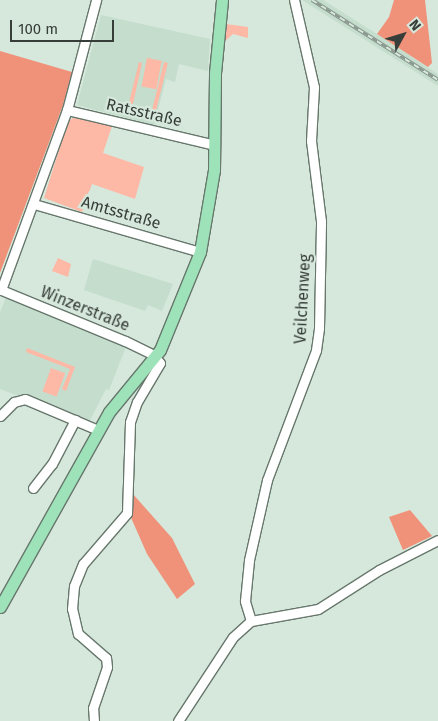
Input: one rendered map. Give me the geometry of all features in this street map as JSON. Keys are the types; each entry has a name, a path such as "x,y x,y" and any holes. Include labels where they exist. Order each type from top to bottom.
{"main road":[{"path":"0,606 4,591 109,412 156,357 200,252 212,193 215,145 215,73 222,0"}],"street":[{"path":"1,290 67,110 96,0"},
{"name":"Veilchenweg","path":"251,621 245,601 248,560 267,480 318,343 322,222 311,141 314,88 294,0"},
{"name":"Ratsstraße","path":"67,110 215,145"},
{"name":"Amtsstraße","path":"34,204 200,252"},
{"name":"Winzerstraße","path":"1,290 156,357"},
{"path":"91,720 107,666 106,658 78,634 72,609 74,586 83,564 127,513 130,422 137,402 159,367 156,357"},
{"path":"0,416 14,402 25,399 98,430"},
{"path":"33,488 52,464 75,420"},
{"path":"178,721 233,637 251,621 318,609 379,570 438,540"}],"shaded area":[{"path":"302,0 323,0 377,34 438,74 438,86"},
{"path":"394,0 425,0 432,63 428,67 377,34 389,17"},
{"path":"101,15 210,39 208,71 179,64 175,82 166,79 154,125 77,105"},
{"path":"226,24 248,27 248,38 233,34 224,42"},
{"path":"0,51 72,72 63,105 0,273"},
{"path":"147,58 162,61 156,89 141,86"},
{"path":"139,62 142,63 132,108 128,107"},
{"path":"164,62 168,63 156,112 152,111"},
{"path":"75,117 112,126 103,153 144,167 135,199 92,184 82,212 44,198 68,121"},
{"path":"58,258 71,264 68,277 52,271"},
{"path":"93,259 173,284 162,311 148,305 145,311 84,290"},
{"path":"6,297 126,347 109,390 106,389 89,422 0,389 0,312"},
{"path":"27,348 75,367 66,391 62,389 70,369 26,352"},
{"path":"51,368 65,373 57,397 42,391"},
{"path":"132,493 172,538 195,584 177,599 147,554 129,513"},
{"path":"410,510 432,536 403,550 389,517"}],"railway":[{"path":"312,0 438,80"}]}
